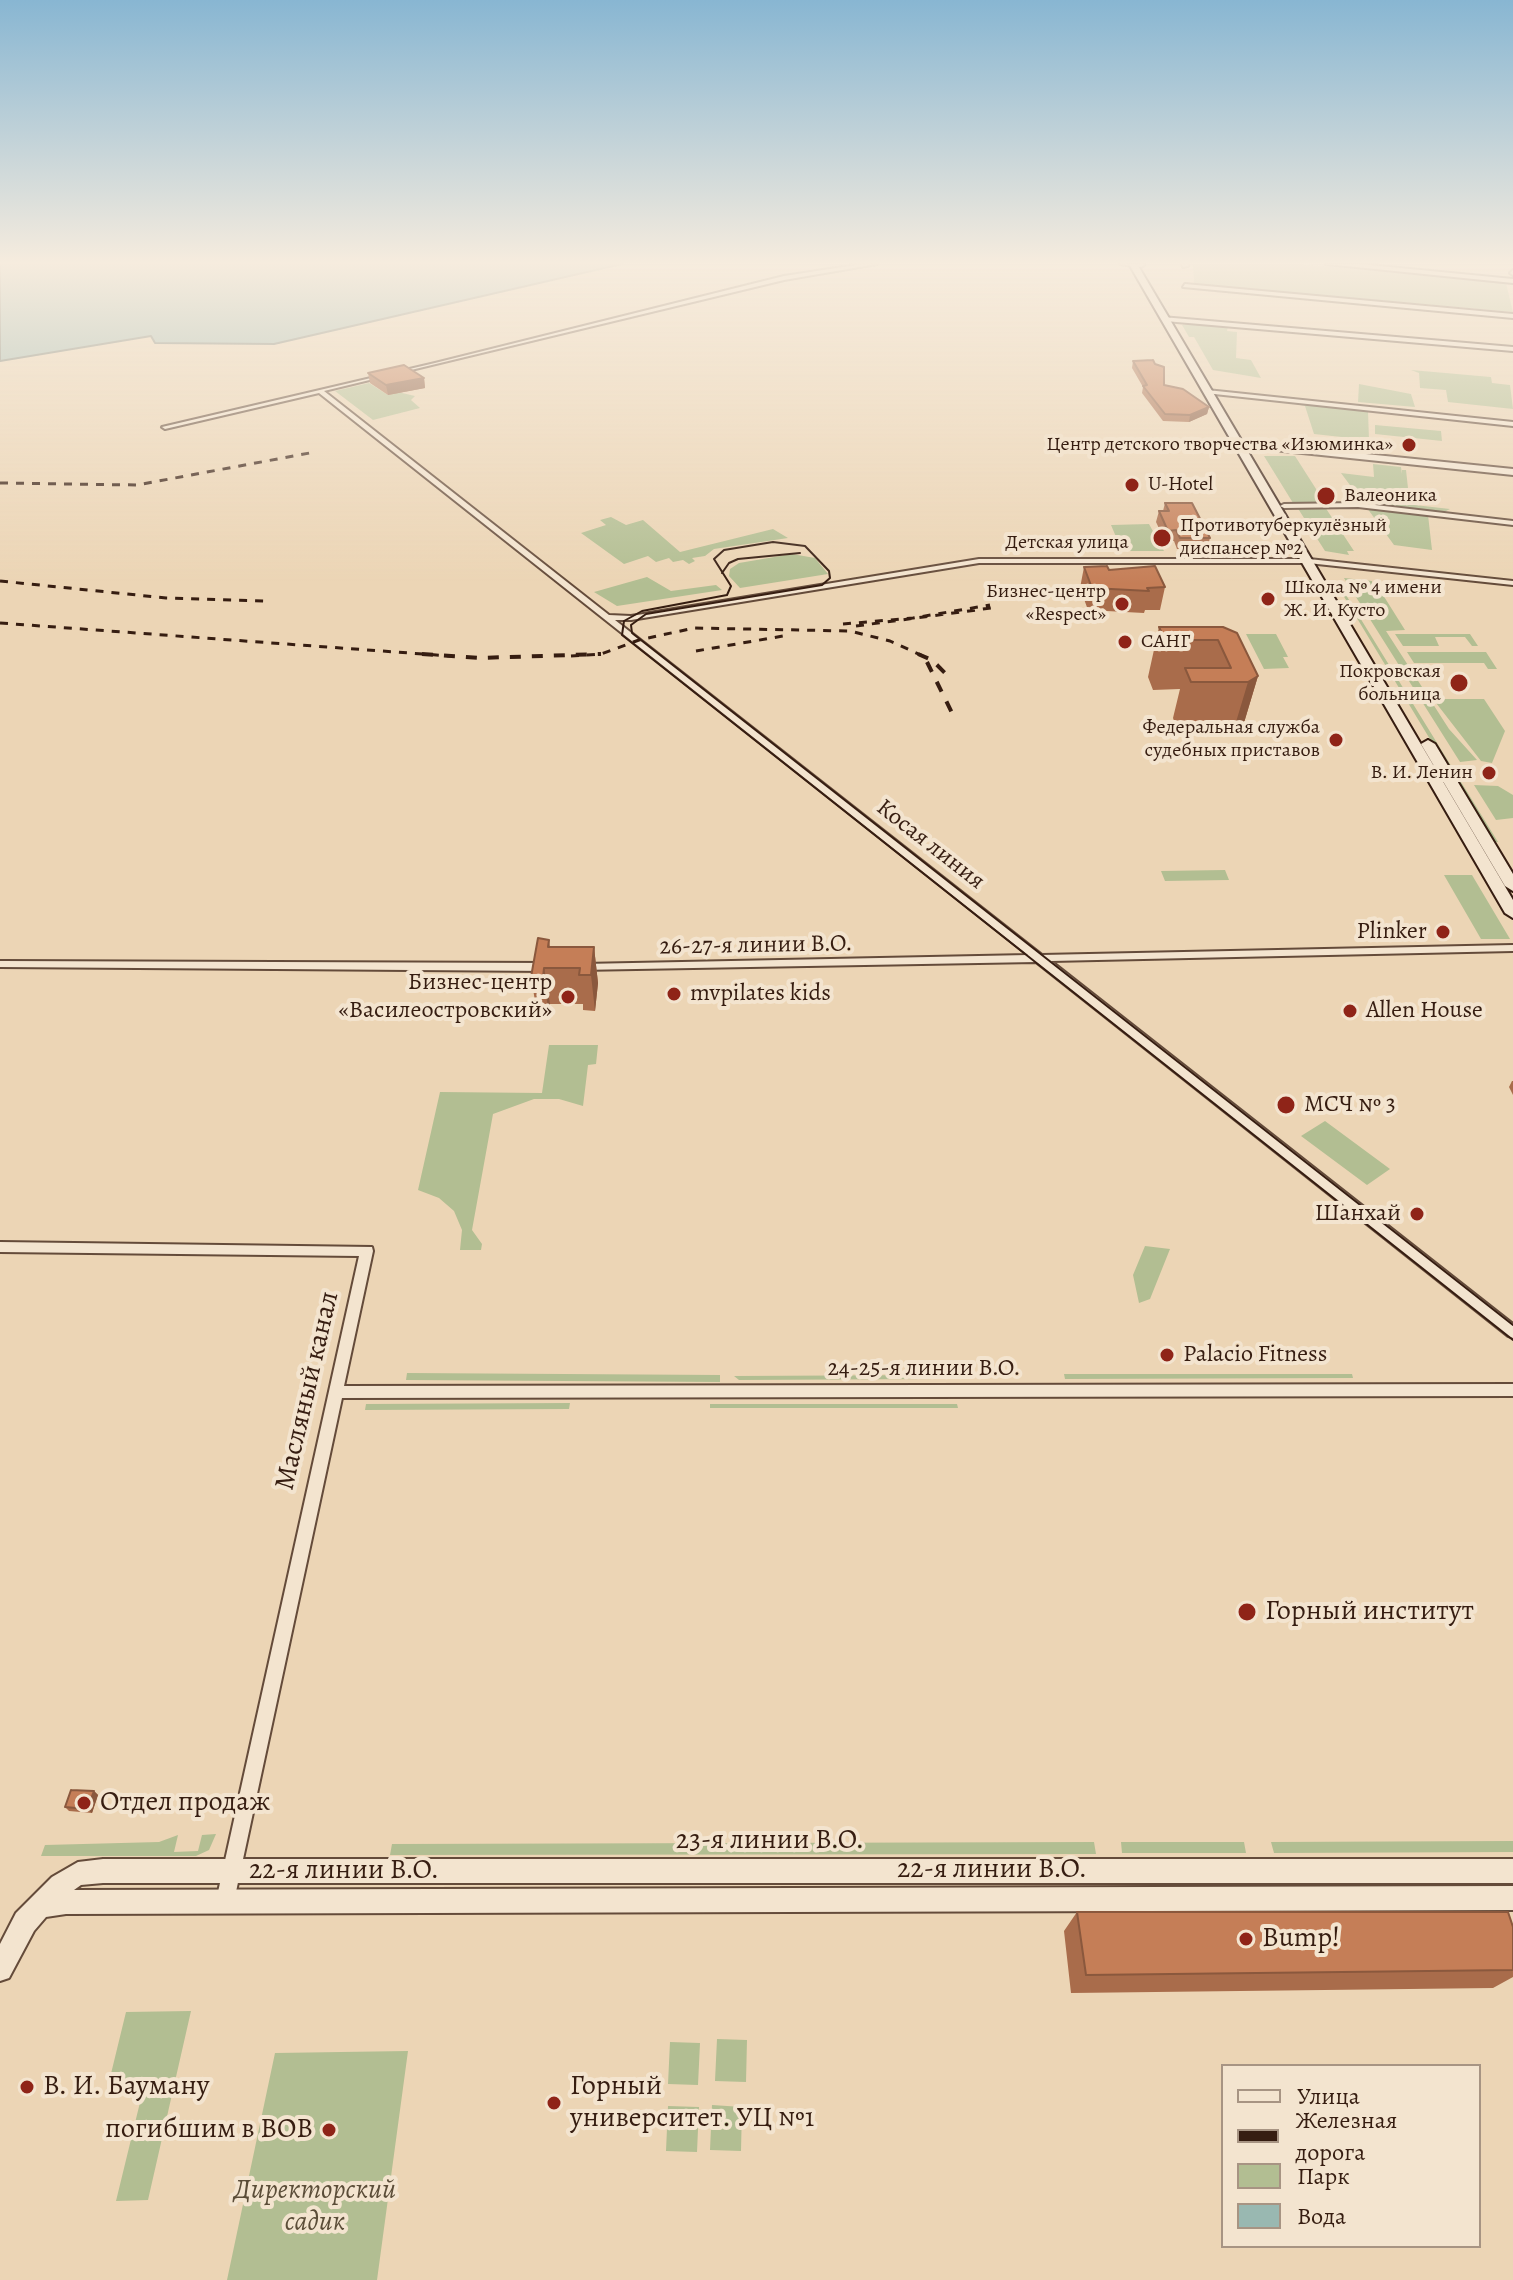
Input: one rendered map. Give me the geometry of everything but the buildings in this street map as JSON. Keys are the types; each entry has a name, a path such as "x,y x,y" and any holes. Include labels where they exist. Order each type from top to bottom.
{"main road":[{"path":"1199,370 1513,886"},
{"path":"1242,444 1284,506 1312,561 1513,913"}],"street":[{"path":"165,427 405,370"},
{"name":"Косая линия","path":"320,391 1513,1332"},
{"path":"1211,392 1513,424"},
{"path":"1242,444 1513,472"},
{"path":"1284,506 1358,505 1513,523"},
{"name":"Детская улица","path":"605,617 631,618 840,581 979,561 1312,561 1513,583"},
{"name":"26-27-я линии В.О.","path":"0,964 627,968 1513,948"},
{"name":"Масляный канал","path":"0,1247 367,1251 225,1901"},
{"name":"24-25-я линии В.О.","path":"335,1392 1513,1390"},
{"name":"23-я линии В.О.","path":"0,1969 25,1922 60,1885 78,1874 103,1871 1513,1871"},
{"name":"22-я линии В.О.","path":"39,1906 66,1902 225,1901 1513,1898"}],"green space":[{"path":"1215,370 1257,370 1261,378"},
{"path":"1412,370 1491,377 1492,383 1510,385 1513,409 1448,402 1446,390 1420,388 1419,373"},
{"path":"369,383 388,395 398,392 415,396 411,400 420,408 373,420 335,391"},
{"path":"1359,384 1411,394 1415,407 1358,402"},
{"path":"1291,403 1368,411 1369,440 1314,434 1305,406"},
{"path":"1375,425 1441,431 1442,441 1375,434"},
{"path":"1264,456 1295,456 1325,503 1293,503"},
{"path":"1373,464 1401,467 1402,474 1402,470 1406,470 1408,488 1403,488 1404,501 1397,503 1450,509 1442,513 1364,504 1341,473 1374,477"},
{"path":"1297,507 1325,507 1354,551 1347,551 1349,555 1325,551"},
{"path":"1367,508 1428,515 1432,550 1394,545"},
{"path":"611,517 626,525 643,520 680,552 773,529 788,538 714,549 705,556 692,558 695,561 689,564 683,560 673,562 669,558 656,562 648,556 624,564 581,533 606,525 600,520"},
{"path":"1149,524 1164,551 1122,551 1111,525"},
{"path":"792,554 815,558 828,574 740,588 729,576 730,569 739,563"},
{"path":"647,577 671,591 716,585 722,590 617,606 594,592"},
{"path":"1344,578 1372,581 1372,585 1378,587 1405,630 1386,631 1449,729 1477,760 1460,762"},
{"path":"1343,595 1346,595 1498,842 1492,842"},
{"path":"1246,634 1276,634 1288,657 1283,657 1289,668 1264,669"},
{"path":"1395,634 1470,634 1478,646 1472,646 1465,637 1435,637 1439,646 1403,646"},
{"path":"1407,652 1486,652 1497,669 1488,669 1484,663 1414,663"},
{"path":"1433,699 1484,699 1505,731 1492,763 1481,761"},
{"path":"1474,785 1498,786 1513,795 1513,818 1496,820"},
{"path":"1225,870 1229,880 1165,881 1161,871"},
{"path":"1444,875 1472,875 1510,939 1481,939"},
{"path":"549,1045 598,1045 596,1064 588,1065 583,1106 559,1099 534,1099 493,1114 472,1230 482,1244 481,1250 460,1250 462,1230 454,1211 439,1198 418,1190 440,1092 542,1093"},
{"path":"1325,1121 1390,1169 1367,1185 1301,1136"},
{"path":"1145,1246 1170,1249 1150,1299 1139,1303 1133,1275"},
{"path":"407,1373 720,1375 720,1382 406,1380"},
{"path":"1064,1374 1352,1374 1353,1378 1065,1379"},
{"path":"936,1375 936,1379 739,1380 734,1376"},
{"path":"570,1403 569,1409 365,1410 366,1404"},
{"path":"710,1404 957,1404 958,1408 710,1408"},
{"path":"216,1834 209,1850 196,1856 41,1856 45,1845 159,1842 178,1835 174,1852 198,1851 202,1835"},
{"path":"1513,1841 1513,1852 1274,1853 1271,1842"},
{"path":"1094,1842 1096,1854 390,1855 392,1844"},
{"path":"1121,1842 1244,1842 1246,1853 1122,1853"},
{"path":"191,2011 148,2200 116,2201 144,2086 108,2086 126,2012"},
{"path":"717,2039 747,2040 746,2082 715,2081"},
{"path":"670,2042 700,2043 698,2085 668,2084"},
{"name":"Директорский садик","path":"408,2051 377,2280 227,2280 275,2053"},
{"path":"712,2105 742,2107 741,2151 710,2150"},
{"path":"668,2106 699,2107 697,2152 666,2151"}],"tram line":[{"path":"722,572 714,559 724,550 773,542 805,546 829,571 830,578 822,585 646,614 631,625 632,633 1513,1325"},
{"path":"722,572 729,563 738,559 800,553"},
{"path":"722,572 731,586 727,595 642,611 624,621 622,635 1513,1340"}],"railway":[{"path":"0,483 137,485 315,452"},
{"path":"0,581 166,598 264,601"},
{"path":"843,624 913,618 990,605"},
{"path":"856,626 991,608"},
{"path":"0,623 439,655"},
{"path":"601,654 639,640 694,628 850,631 890,641 923,656"},
{"path":"696,651 783,636"},
{"path":"422,654 439,655"},
{"path":"439,655 479,658 601,654"},
{"path":"571,656 601,654"},
{"path":"918,654 932,660 948,676"},
{"path":"439,655 450,656"},
{"path":"927,662 956,721"}],"place":[{"name":"Центр детского творчества «Изюминка»","path":"1409,445"},
{"name":"U-Hotel","path":"1132,485"},
{"name":"Валеоника","path":"1326,496"},
{"name":"Противотуберкулёзный диспансер №2","path":"1162,538"},
{"name":"Школа № 4 имени Ж. И. Кусто","path":"1268,599"},
{"name":"Бизнес-центр «Respect»","path":"1122,604"},
{"name":"САНГ","path":"1125,642"},
{"name":"Покровская больница","path":"1459,683"},
{"name":"Федеральная служба судебных приставов","path":"1336,740"},
{"name":"В. И. Ленин","path":"1489,773"},
{"name":"Plinker","path":"1443,932"},
{"name":"mvpilates kids","path":"674,994"},
{"name":"Бизнес-центр «Василеостровский»","path":"568,997"},
{"name":"Allen House","path":"1350,1011"},
{"name":"МСЧ № 3","path":"1286,1105"},
{"name":"Шанхай","path":"1417,1214"},
{"name":"Palacio Fitness","path":"1167,1355"},
{"name":"Горный институт","path":"1247,1612"},
{"name":"Отдел продаж","path":"84,1803"},
{"name":"Bump!","path":"1246,1939"},
{"name":"В. И. Бауману","path":"27,2087"},
{"name":"Горный университет. УЦ №1","path":"554,2103"},
{"name":"погибшим в ВОВ","path":"329,2130"}]}
